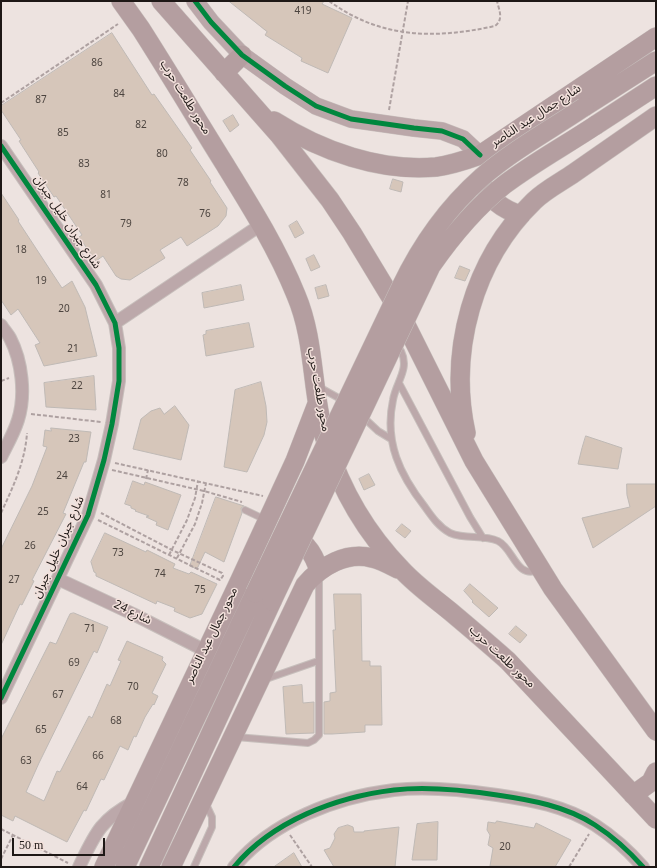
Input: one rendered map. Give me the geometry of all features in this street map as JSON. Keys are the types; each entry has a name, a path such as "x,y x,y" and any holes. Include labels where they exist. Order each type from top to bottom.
{"main road":[{"path":"161,1 254,106 314,178 349,227 398,309 474,461 553,589 656,731"},
{"name":"محور طلعت حرب","path":"126,8 141,28 262,224 297,295 306,326 316,385 317,404 326,441 339,477 356,511 378,542 403,571 419,586 482,637 508,661 656,819"},
{"name":"شارع جمال عبد الناصر","path":"254,106 270,118 304,138 344,154 386,164 422,168 452,164 480,155 656,37"},
{"path":"224,73 242,55"},
{"path":"125,867 401,287 423,246 450,209 482,177 515,152 656,60"},
{"path":"149,867 272,601 431,266 464,222 499,189 527,169 656,86"},
{"path":"474,461 467,435 461,402 461,362 466,328 472,302 488,265 509,231 535,200 656,116"},
{"path":"480,155 479,170 481,179 490,196 504,208 521,215"},
{"name":"محور جمال عبد الناصر","path":"104,867 206,651 237,580 278,499 295,461 317,404"},
{"path":"265,526 299,540 312,553 319,571"},
{"path":"171,867 300,593 308,581 319,571 337,561 360,557 371,558 403,571"},
{"path":"633,795 651,782 656,772"}],"street":[{"path":"195,1 211,22 242,55 316,106 351,120 442,130 463,140 480,155"},
{"name":"شارع جبران خليل جبران","path":"1,146 96,285 115,323 119,348 119,376 112,424 103,464 89,511 1,698"},
{"path":"115,323 262,224"},
{"path":"1,325 10,338 16,354 20,373 23,424 1,457"},
{"name":"شارع 24","path":"58,579 133,614 206,651"},
{"path":"234,867 260,842 284,826 316,810 349,799 395,790 430,788 467,790 531,800 565,810 595,824 634,857 643,867"},
{"path":"74,865 104,823 113,815 135,801"}],"lane":[{"path":"401,351 404,356 405,367 391,408 392,439 397,460 406,479 418,498 442,528 464,537 483,538 498,541 503,544 523,571 532,572 541,569"},
{"path":"399,383 470,517 483,538"},
{"path":"316,385 337,396 355,409 378,431 392,439"},
{"path":"245,510 265,526"},
{"path":"232,737 308,743 319,735 319,571"},
{"path":"258,681 318,661"},
{"path":"194,867 212,827 212,817 203,798"}],"path":[{"path":"329,1 357,18 375,25 402,31 432,34 452,34 495,26 501,19 497,1"},
{"path":"386,125 408,1"},
{"path":"1,103 126,8"},
{"path":"1,513 20,469 26,446 23,424 29,414 112,424"},
{"path":"103,464 148,470 278,499"},
{"path":"103,464 146,479 204,491 242,502"},
{"path":"146,479 148,470"},
{"path":"169,555 187,520 197,490 198,481"},
{"path":"177,558 194,524 206,483"},
{"path":"89,511 222,573 223,576 220,580 169,555 89,511"},
{"path":"569,867 595,824"},
{"path":"284,826 312,867"},
{"path":"1,829 74,865"},
{"path":"1,858 13,835"}],"building":[{"path":"229,1 324,1 322,4 352,18 328,73 301,61 302,58 265,35 267,32"},
{"path":"112,33 152,95 154,94 192,148 190,150 227,208 226,216 218,226 187,246 181,237 160,250 165,258 130,280 121,279 116,276 103,256 96,261 79,237 82,235 56,196 54,197 38,173 39,172 19,141 21,140 1,110 1,106"},
{"path":"233,115 239,125 230,132 223,121"},
{"path":"393,179 403,182 401,192 390,189"},
{"path":"1,193 62,288 72,281 85,307 97,356 44,366 35,345 40,343 18,309 11,315 1,300"},
{"path":"297,221 304,233 295,238 289,226"},
{"path":"314,255 320,267 311,271 306,259"},
{"path":"460,266 470,270 465,281 455,278"},
{"path":"241,285 244,300 204,308 202,293"},
{"path":"326,285 329,296 318,299 315,288"},
{"path":"249,323 254,347 206,356 203,335 206,334 206,331"},
{"path":"94,376 96,410 46,407 44,383"},
{"path":"261,382 266,406 267,422 264,435 247,472 224,467 235,390"},
{"path":"175,406 189,425 181,460 133,449 141,419 151,411 160,408 164,414"},
{"path":"51,428 91,432 86,462 84,462 63,513 66,514 32,580 34,581 22,605 20,604 1,645 1,549 32,486 47,447 43,446 45,430 51,431"},
{"path":"586,436 622,448 618,469 578,464"},
{"path":"369,474 375,485 364,490 359,479"},
{"path":"133,481 144,485 145,482 181,495 168,530 156,525 157,522 146,517 149,516 135,511 136,510 131,508 131,506 125,504"},
{"path":"627,484 656,484 656,506 593,548 582,518 630,507 627,495"},
{"path":"216,497 244,506 241,508 242,513 224,562 205,552 197,569 190,566"},
{"path":"402,524 411,531 405,538 396,531"},
{"path":"105,533 146,552 147,550 175,564 173,568 189,574 191,572 217,584 202,614 190,618 174,611 175,608 157,601 156,604 96,576 91,562"},
{"path":"470,584 498,608 489,617 472,602 473,601 464,591"},
{"path":"334,594 361,594 362,661 370,661 370,666 381,666 382,725 365,725 365,732 324,734 324,702 330,701 330,693 336,692 333,630 335,630"},
{"path":"74,613 108,627 97,653 94,651 26,792 44,801 57,771 60,772 89,716 92,718 107,684 110,686 121,661 118,660 127,641 163,657 162,660 166,664 152,693 158,696 154,705 153,704 145,717 136,737 134,736 128,750 120,746 104,780 101,779 86,811 84,810 67,842 15,816 13,821 1,815 1,739 50,642 56,644 70,614"},
{"path":"516,626 527,635 520,643 509,634"},
{"path":"302,685 303,703 314,702 314,733 286,734 283,687"},
{"path":"497,821 534,828 536,823 571,840 555,867 490,866 493,848 488,845 490,835 487,830 488,822 495,823"},
{"path":"438,822 437,860 412,860 417,824"},
{"path":"348,825 353,827 354,832 399,827 395,867 334,867 324,850 330,848 335,838 334,834 338,828"},
{"path":"294,853 302,867 274,867"}],"cycle path":[{"path":"195,1 211,22 242,55 316,106 351,119 442,131 463,139 480,155"},
{"path":"1,146 96,285 115,323 119,348 119,381 112,424 104,460 88,515 1,698"},
{"path":"234,867 249,851 267,837 286,824 306,814 328,805 372,793 420,788 484,793 560,808 584,818 601,829 620,844 643,867"}]}
